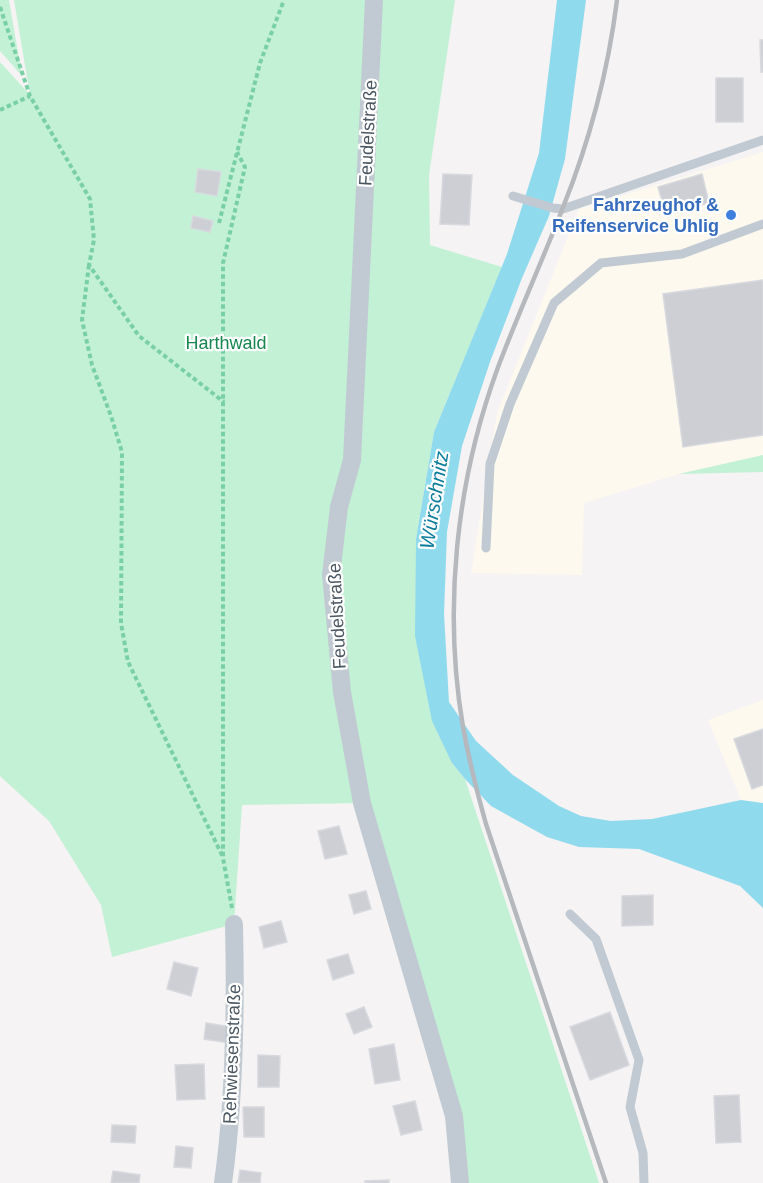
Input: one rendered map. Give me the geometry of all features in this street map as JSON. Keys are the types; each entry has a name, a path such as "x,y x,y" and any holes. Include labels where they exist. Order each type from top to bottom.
{"street":[{"name":"Feudelstraße","path":"375,0 352,460 339,507 331,575 342,692 362,803 454,1116 460,1183"},
{"name":"Rehwiesenstraße","path":"223,1183 229,1138 236,1022 234,924"}],"lane":[{"path":"513,196 553,208 575,206 763,140"},
{"path":"486,548 490,464 510,404 554,303 601,263 682,254 763,224"},
{"path":"570,914 596,939 639,1060 630,1107 643,1153 644,1183"}],"path":[{"path":"219,223 260,63 284,0"},
{"path":"0,7 30,96 90,199 94,240 82,320 92,365 122,452 121,623 128,662 223,858"},
{"path":"0,110 30,96"},
{"path":"234,924 223,858 225,402 223,263 244,167 237,152"},
{"path":"89,265 139,336 225,402"}],"shaded area":[{"path":"763,152 763,455 679,474 584,503 582,575 471,573 497,413 579,209"},
{"path":"763,700 763,803 741,800 708,720"}],"green space":[{"path":"0,0 9,0 22,76 0,51"},
{"name":"Harthwald","path":"14,0 455,0 429,175 430,245 502,267 434,432 416,539 452,763 465,779 599,1183 460,1183 454,1116 362,803 242,805 234,924 112,957 101,905 49,821 0,776 0,62 30,95"},
{"path":"763,455 763,472 679,474"}],"water":[{"name":"Würschnitz","path":"557,0 586,0 565,159 549,216 522,278 490,362 462,446 447,532 444,614 449,702 476,741 513,775 559,806 581,816 611,821 652,819 741,800 763,803 763,908 740,886 639,849 579,847 547,837 491,806 452,763 432,721 415,636 416,539 434,432 507,254 539,153"}],"building":[{"path":"760,40 763,40 763,72 761,72"},
{"path":"716,78 743,78 743,122 716,122"},
{"path":"198,169 221,172 217,196 195,192"},
{"path":"443,174 472,175 469,225 440,224"},
{"path":"702,174 709,203 666,215 658,187"},
{"path":"193,216 213,221 210,232 191,228"},
{"path":"763,280 763,435 683,447 663,294"},
{"path":"763,729 763,785 752,789 734,739"},
{"path":"339,826 347,854 325,859 318,831"},
{"path":"366,891 371,909 354,914 349,895"},
{"path":"653,895 653,925 622,926 622,896"},
{"path":"281,921 287,942 264,948 259,927"},
{"path":"348,954 354,973 333,980 327,960"},
{"path":"174,962 198,968 191,996 167,989"},
{"path":"364,1007 372,1027 354,1034 346,1014"},
{"path":"610,1012 629,1065 590,1080 570,1027"},
{"path":"206,1023 231,1027 229,1043 204,1039"},
{"path":"394,1044 400,1080 375,1084 369,1049"},
{"path":"258,1055 280,1056 279,1087 258,1087"},
{"path":"204,1064 205,1099 177,1100 175,1065"},
{"path":"739,1095 741,1142 716,1143 714,1096"},
{"path":"415,1101 422,1130 401,1135 393,1106"},
{"path":"243,1107 264,1107 264,1137 244,1137"},
{"path":"112,1125 136,1126 135,1143 111,1142"},
{"path":"176,1146 193,1148 191,1168 174,1167"},
{"path":"240,1170 261,1173 260,1183 238,1183"},
{"path":"113,1171 140,1175 139,1183 111,1183"},
{"path":"389,1180 389,1183 365,1183 365,1181"}],"railway":[{"path":"606,1183 476,788 463,727 457,682 454,592 463,502 483,413 497,370 581,159 603,80 617,0"}],"place":[{"name":"Fahrzeughof & Reifenservice Uhlig","path":"731,215"}]}
